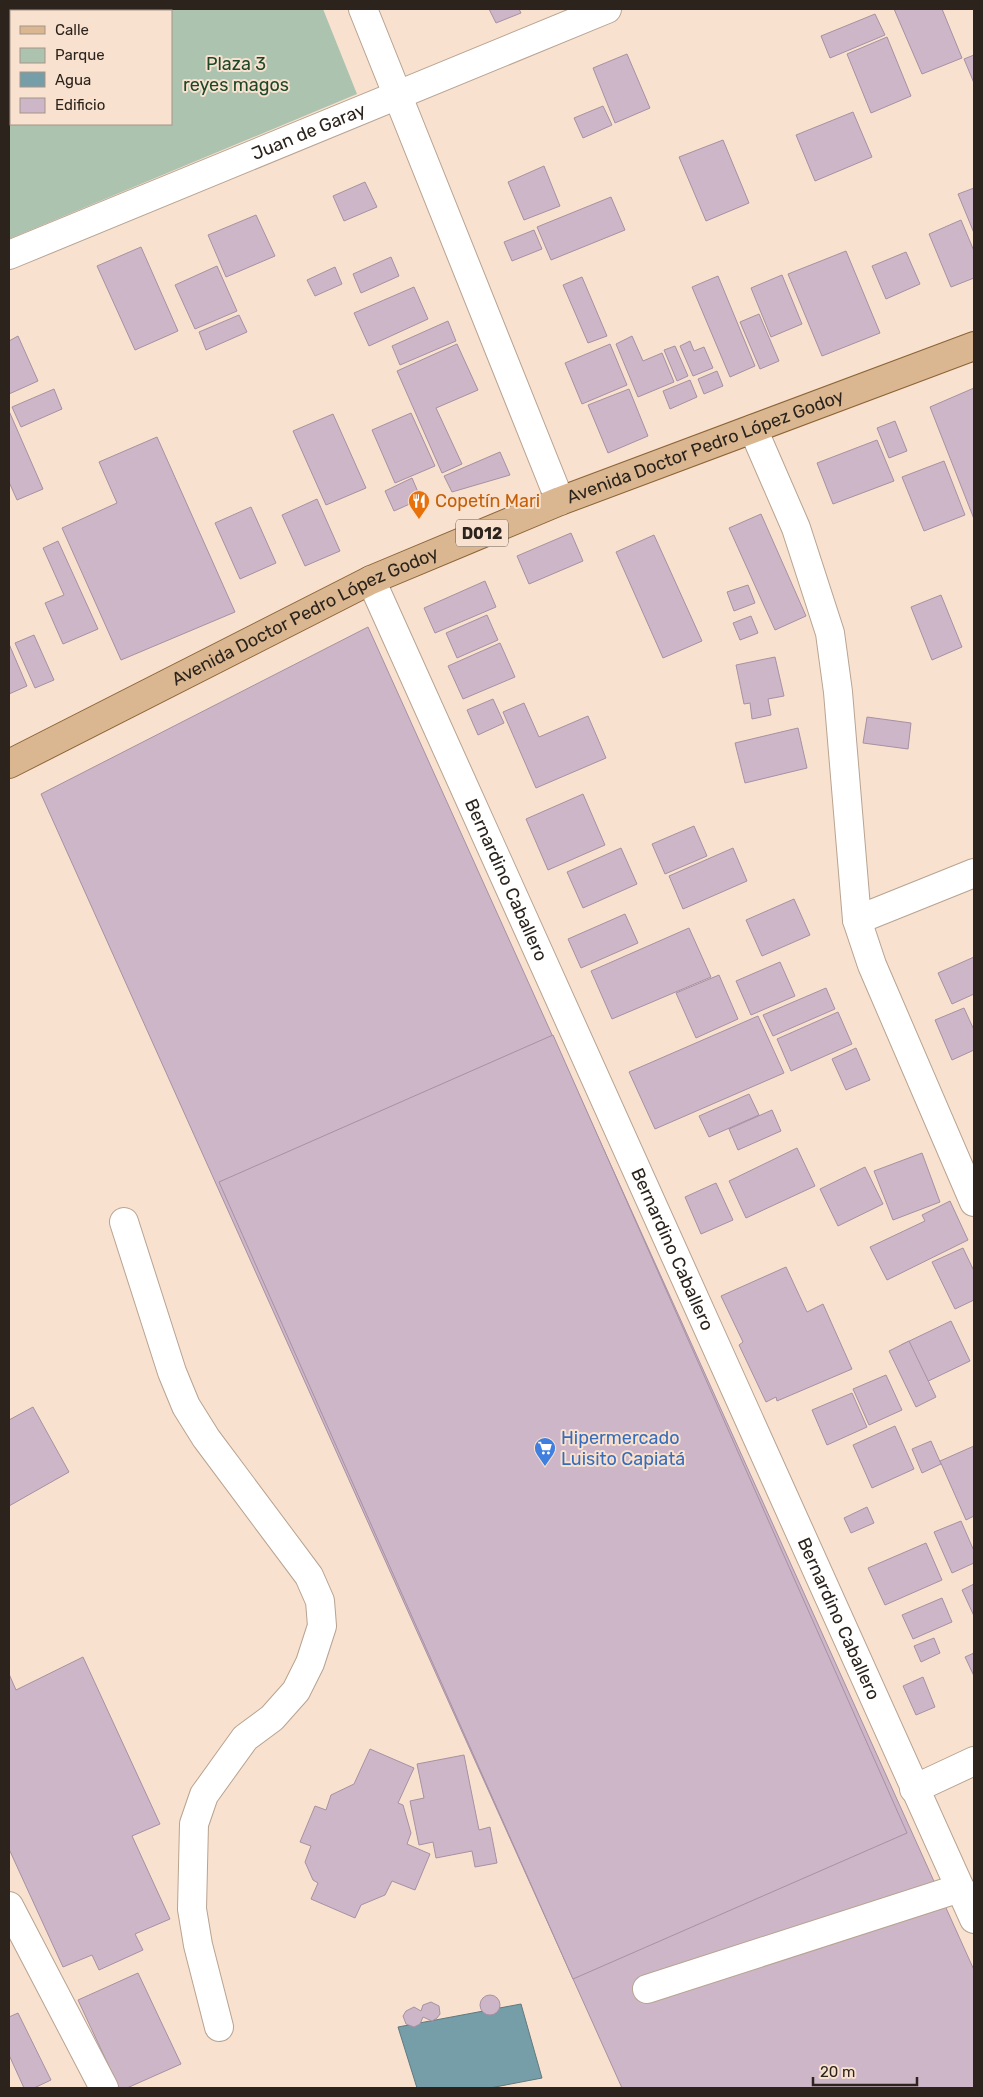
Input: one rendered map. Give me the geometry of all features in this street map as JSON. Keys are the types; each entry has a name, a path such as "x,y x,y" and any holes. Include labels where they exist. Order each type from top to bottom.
{"main road":[{"name":"Avenida Doctor Pedro López Godoy","path":"9,764 371,580 560,501 974,346"}],"street":[{"path":"363,9 560,501"},
{"name":"Juan de Garay","path":"9,256 607,9"},
{"path":"753,429 796,528 830,633 838,692 857,920 872,964 974,1202"},
{"name":"Bernardino Caballero","path":"371,580 974,1919"},
{"path":"857,920 974,873"},
{"path":"124,1222 172,1372 186,1406 206,1438 309,1576 320,1601 322,1626 310,1663 296,1691 272,1718 244,1738 204,1795 194,1824 192,1909 198,1945 219,2027"},
{"path":"914,1789 974,1761"},
{"path":"647,1989 960,1888"},
{"path":"9,1906 104,2088"}],"green space":[{"name":"Plaza 3 reyes magos","path":"9,9 323,9 357,94 9,239"}],"water":[{"path":"521,2004 542,2078 490,2088 417,2088 398,2027"}],"building":[{"path":"489,9 519,9 521,13 496,23"},
{"path":"894,9 942,9 962,58 922,74"},
{"path":"875,14 885,35 830,58 821,36"},
{"path":"887,37 911,96 871,113 847,54"},
{"path":"627,54 650,108 615,123 593,68"},
{"path":"974,55 974,83 964,59"},
{"path":"603,106 612,125 583,138 574,118"},
{"path":"853,112 872,157 815,181 796,135"},
{"path":"723,140 749,203 706,221 679,157"},
{"path":"544,166 560,206 524,220 508,182"},
{"path":"365,182 377,207 344,221 333,196"},
{"path":"974,188 974,233 958,194"},
{"path":"611,197 625,230 551,260 537,227"},
{"path":"256,215 275,256 226,277 208,235"},
{"path":"961,220 974,251 974,278 951,287 929,234"},
{"path":"534,230 542,249 512,261 504,242"},
{"path":"141,247 178,331 135,350 97,266"},
{"path":"846,251 880,333 822,356 788,274"},
{"path":"906,252 920,284 886,299 872,266"},
{"path":"391,257 399,276 361,293 353,274"},
{"path":"217,266 237,311 195,329 175,285"},
{"path":"335,267 342,284 315,296 307,280"},
{"path":"782,275 802,324 771,337 751,288"},
{"path":"718,276 755,366 730,377 692,287"},
{"path":"582,277 607,336 588,343 563,285"},
{"path":"414,287 428,319 369,346 354,313"},
{"path":"759,314 779,361 760,369 740,322"},
{"path":"239,315 247,332 206,350 199,332"},
{"path":"448,321 456,341 400,365 392,346"},
{"path":"18,336 38,381 9,394 9,341"},
{"path":"632,336 643,361 662,353 674,382 638,397 616,344"},
{"path":"690,341 694,351 704,347 713,368 693,376 680,346"},
{"path":"457,344 478,390 436,408 462,464 442,473 397,371"},
{"path":"610,344 627,385 582,404 565,363"},
{"path":"675,346 688,376 677,381 664,350"},
{"path":"717,371 723,386 704,394 698,379"},
{"path":"690,380 697,397 670,409 663,391"},
{"path":"974,388 974,519 930,407"},
{"path":"54,389 62,409 21,427 12,407"},
{"path":"629,389 648,436 608,453 588,405"},
{"path":"9,411 43,489 17,500 9,482"},
{"path":"411,413 435,466 395,483 372,430"},
{"path":"333,414 366,488 326,505 293,431"},
{"path":"895,421 907,451 889,458 877,428"},
{"path":"157,437 235,612 121,660 62,528 117,503 99,462"},
{"path":"877,440 894,481 833,504 817,463"},
{"path":"500,452 510,475 452,492 444,476"},
{"path":"944,461 965,515 924,531 902,477"},
{"path":"412,478 421,499 394,511 385,491"},
{"path":"317,499 340,551 305,566 282,515"},
{"path":"251,507 276,563 240,579 215,523"},
{"path":"761,514 806,616 775,630 729,528"},
{"path":"571,533 583,561 529,584 517,556"},
{"path":"654,535 702,641 663,658 616,552"},
{"path":"58,541 98,629 63,644 45,603 64,595 43,548"},
{"path":"485,581 496,607 435,633 424,608"},
{"path":"748,585 755,603 734,611 727,592"},
{"path":"941,595 962,647 932,660 911,607"},
{"path":"487,615 498,640 457,658 446,633"},
{"path":"751,616 758,633 740,640 733,623"},
{"name":"Hipermercado Luisito Capiatá","path":"368,627 974,1970 974,2088 622,2088 41,794"},
{"path":"34,635 54,680 35,688 15,643"},
{"path":"500,643 515,677 463,699 448,666"},
{"path":"9,644 27,686 9,694"},
{"path":"775,657 784,696 768,699 771,715 752,719 750,703 744,704 736,665"},
{"path":"493,699 504,723 478,735 467,710"},
{"path":"524,703 539,737 588,716 606,758 536,788 503,712"},
{"path":"867,717 911,723 908,749 863,743"},
{"path":"798,728 807,768 745,783 735,743"},
{"path":"583,794 605,845 548,870 526,819"},
{"path":"694,826 707,856 665,874 652,844"},
{"path":"621,848 637,884 583,908 567,872"},
{"path":"733,848 747,881 683,909 669,876"},
{"path":"794,899 810,935 762,956 746,920"},
{"path":"625,914 638,943 581,968 568,939"},
{"path":"689,928 711,977 612,1019 591,971"},
{"path":"974,957 974,994 952,1004 938,973"},
{"path":"780,962 795,996 751,1015 736,981"},
{"path":"719,975 738,1019 696,1038 676,993"},
{"path":"826,988 835,1009 773,1036 763,1015"},
{"path":"964,1008 974,1030 974,1050 952,1060 935,1020"},
{"path":"838,1012 852,1044 791,1071 777,1039"},
{"path":"758,1016 784,1073 655,1129 629,1072"},
{"path":"553,1035 907,1833 573,1979 219,1182"},
{"path":"856,1048 870,1080 846,1090 832,1059"},
{"path":"749,1094 759,1115 709,1137 699,1116"},
{"path":"772,1110 781,1131 738,1150 729,1129"},
{"path":"797,1148 815,1186 746,1218 729,1181"},
{"path":"922,1153 940,1202 893,1220 874,1171"},
{"path":"865,1167 883,1204 838,1226 820,1189"},
{"path":"716,1183 733,1220 701,1234 685,1197"},
{"path":"950,1201 968,1240 887,1280 870,1247 925,1221 922,1215"},
{"path":"963,1248 974,1271 974,1300 955,1309 932,1262"},
{"path":"786,1267 807,1312 823,1304 852,1369 777,1401 776,1397 766,1402 739,1345 743,1342 721,1296"},
{"path":"951,1321 970,1361 920,1385 901,1345"},
{"path":"909,1341 936,1397 916,1407 889,1351"},
{"path":"886,1375 902,1410 869,1425 853,1389"},
{"path":"852,1393 867,1427 827,1445 812,1410"},
{"path":"33,1407 69,1472 9,1506 9,1420"},
{"path":"895,1426 914,1469 872,1488 853,1445"},
{"path":"931,1441 941,1464 922,1473 912,1449"},
{"path":"974,1446 974,1516 966,1520 940,1461"},
{"path":"867,1507 874,1523 851,1533 844,1518"},
{"path":"961,1521 974,1551 974,1563 952,1573 934,1532"},
{"path":"926,1543 942,1580 885,1605 868,1568"},
{"path":"974,1584 974,1616 962,1590"},
{"path":"942,1598 952,1622 913,1639 902,1615"},
{"path":"934,1638 940,1653 921,1662 914,1646"},
{"path":"974,1653 974,1676 965,1657"},
{"path":"83,1657 160,1824 132,1836 170,1919 135,1934 143,1950 99,1970 92,1955 63,1967 9,1849 9,1674 16,1690"},
{"path":"923,1677 935,1707 916,1715 903,1686"},
{"path":"370,1749 414,1768 398,1803 403,1805 411,1833 407,1844 430,1854 415,1890 392,1881 385,1895 361,1905 355,1918 311,1899 318,1883 313,1880 305,1862 311,1846 300,1842 315,1806 326,1810 331,1795 354,1784"},
{"path":"464,1755 479,1830 490,1827 497,1863 475,1867 472,1851 436,1858 433,1842 419,1845 410,1801 424,1798 417,1764"},
{"path":"138,1973 181,2064 127,2088 119,2088 78,2000"},
{"path":"490,1995 497,1998 500,2005 497,2012 490,2015 483,2012 480,2005 483,1998"},
{"path":"431,2002 439,2006 440,2014 437,2018 432,2021 423,2017 420,2024 414,2027 406,2024 403,2016 406,2011 414,2007 421,2011 423,2005"},
{"path":"18,2013 51,2080 34,2088 24,2088 9,2055 9,2017"}],"place":[{"name":"Copetín Mari","path":"419,520"},
{"name":"Hipermercado Luisito Capiatá","path":"545,1467"}]}
